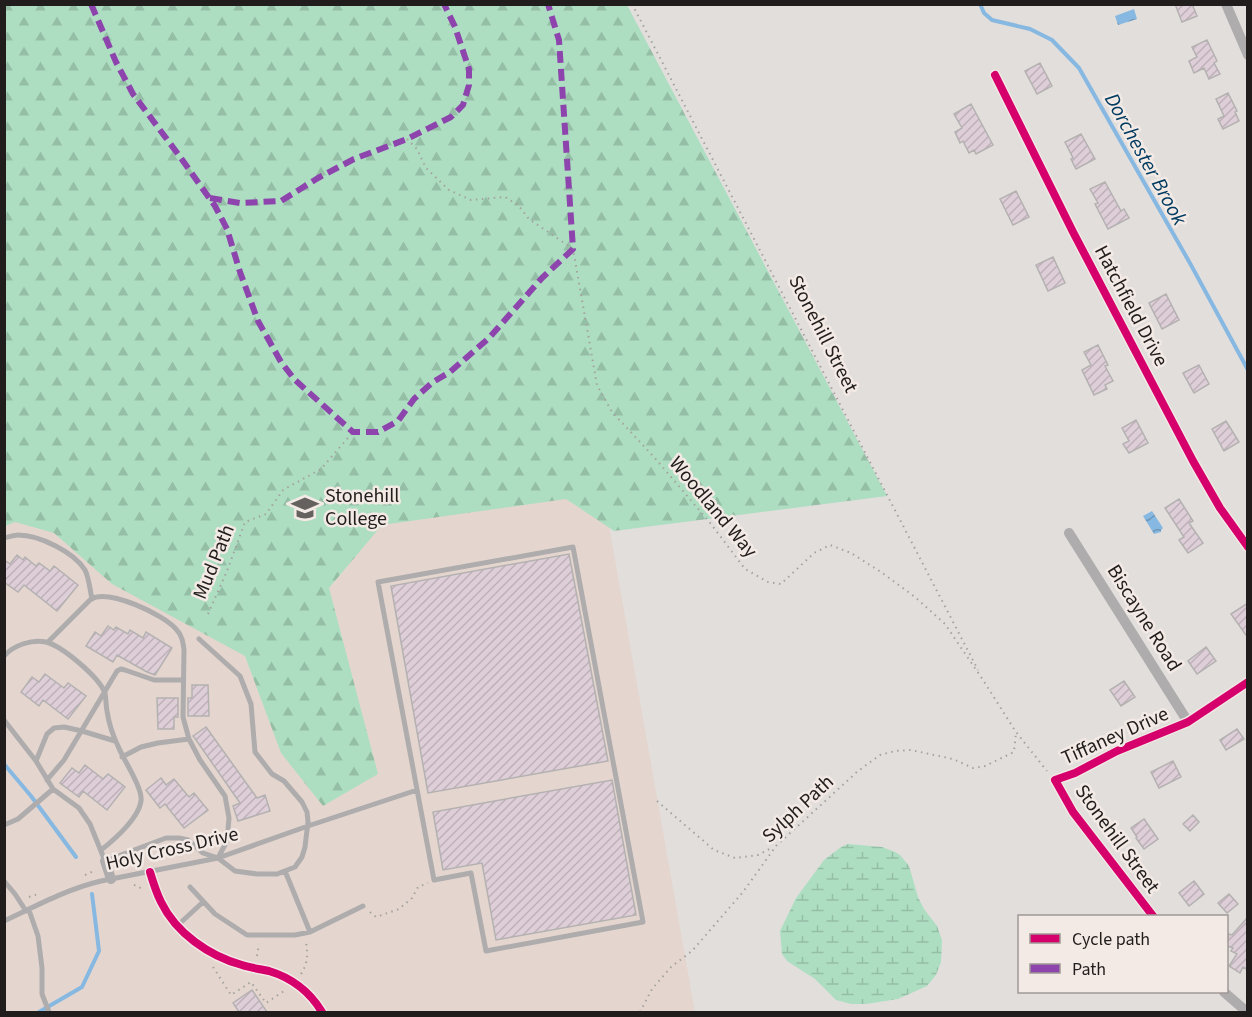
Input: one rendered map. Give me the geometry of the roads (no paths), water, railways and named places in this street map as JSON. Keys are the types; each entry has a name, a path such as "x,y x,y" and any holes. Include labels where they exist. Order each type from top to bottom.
{"street":[{"path":"1226,4 1248,55"},
{"name":"Hatchfield Drive","path":"995,75 1073,232 1193,461 1217,503 1248,547"},
{"name":"Biscayne Road","path":"1069,533 1188,722"},
{"name":"Tiffaney Drive","path":"1055,780 1188,722 1248,682"},
{"name":"Stonehill Street","path":"1055,780 1073,812 1152,915"},
{"path":"103,856 111,879"},
{"path":"150,872 161,903 177,926 190,938 218,956 241,965 272,972 294,982 309,995 322,1012"},
{"path":"1225,993 1247,1012"}],"lane":[{"path":"4,538 17,535 36,538 73,557 85,571 92,598"},
{"path":"573,547 643,922 486,951 471,873 434,880 417,790 378,582 573,547"},
{"path":"48,642 92,598 108,597 125,600 147,610 177,629 183,640 183,717 189,739 225,796 229,818 227,841 218,858"},
{"path":"103,856 179,838 188,840 203,854 218,858 235,871 277,874 295,867 302,857 308,826 307,812 302,802 284,781 272,774 255,752 250,704 240,676 198,639"},
{"path":"4,656 19,645 48,642 84,666 105,693 111,730 141,794 141,802 134,816 103,856"},
{"path":"47,780 64,760 117,671 121,669 154,680 183,680"},
{"path":"4,720 36,761 53,789 79,808 90,824 103,856"},
{"path":"36,761 47,734 54,728 64,727 115,741"},
{"path":"122,757 141,747 189,739"},
{"path":"4,825 18,819 53,789"},
{"name":"Holy Cross Drive","path":"4,921 82,886 218,858 417,790"},
{"path":"285,871 308,933"},
{"path":"4,881 28,912 38,936 42,994 49,1012"},
{"path":"189,888 215,914 247,935 308,933 363,906"},
{"path":"177,926 203,902"}],"water":[{"path":"1134,9 1137,19 1118,25 1115,16"},
{"path":"1152,511 1163,528 1161,532 1154,534 1143,516"}],"waterway":[{"name":"Dorchester Brook","path":"980,4 984,13 992,20 1030,29 1052,40 1079,68 1248,370"},
{"path":"4,764 76,857"},
{"path":"39,1012 82,987 99,951 92,894"}],"place":[{"name":"Stonehill College","path":"305,508"}]}
